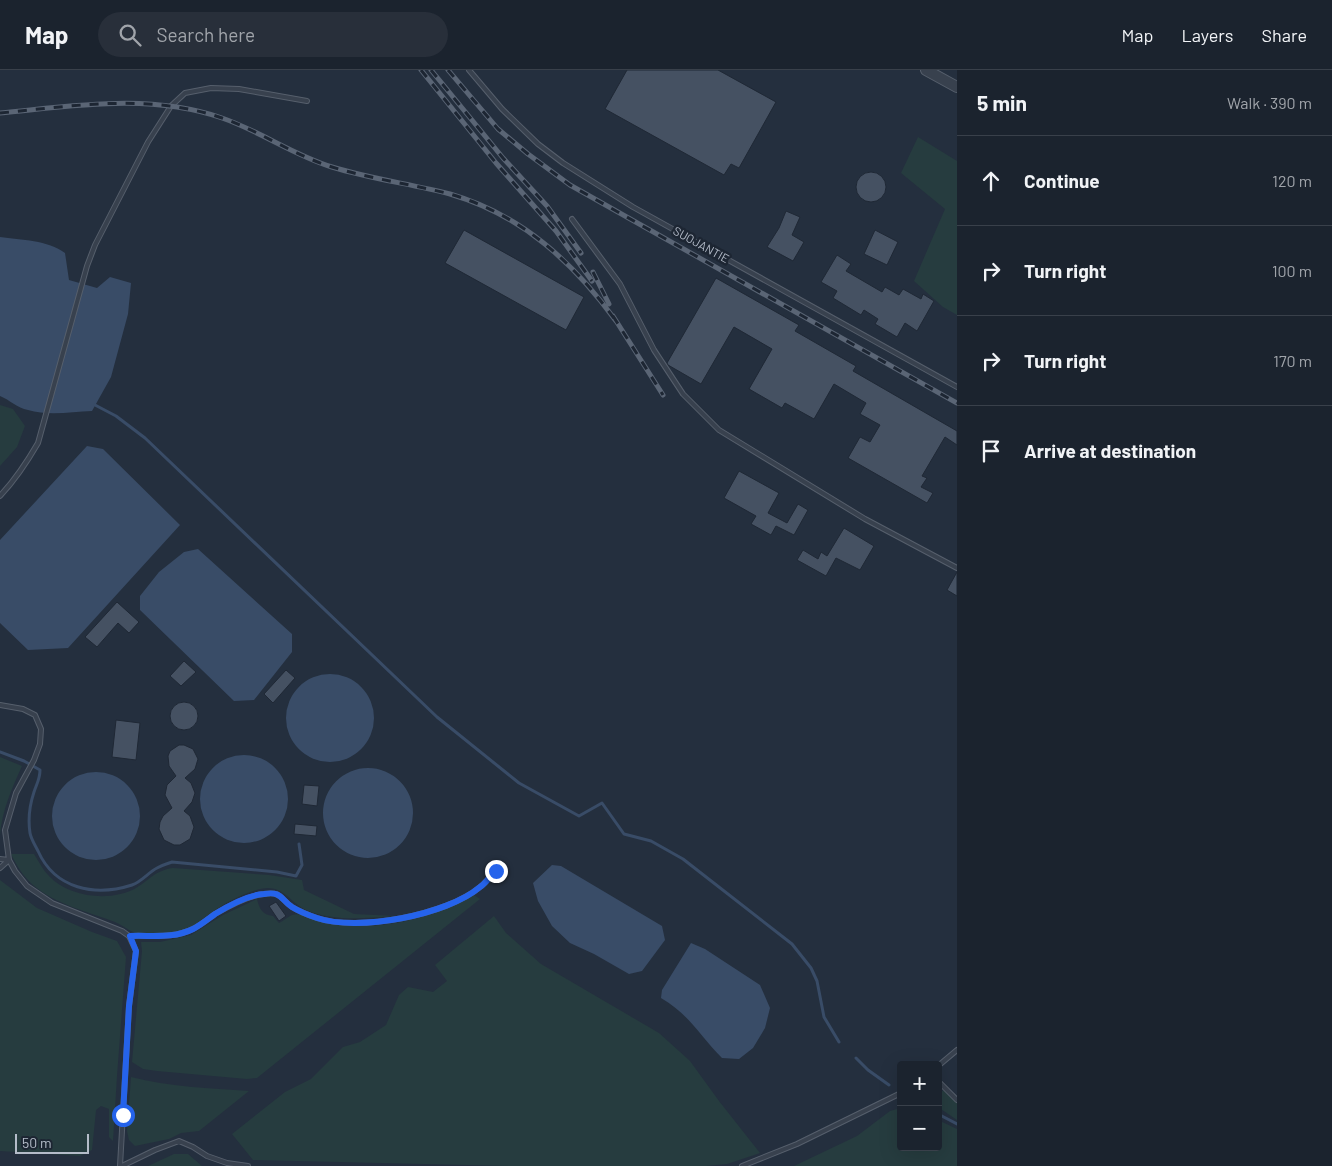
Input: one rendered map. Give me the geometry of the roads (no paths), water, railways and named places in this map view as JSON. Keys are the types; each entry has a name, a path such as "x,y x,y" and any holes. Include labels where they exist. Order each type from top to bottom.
{"street":[{"path":"926,70 957,87"}],"lane":[{"name":"SUOJANTIE","path":"469,70 502,109 538,144 563,162 633,206 957,387"},
{"path":"0,496 27,463 38,443 87,266 95,245 148,142 171,106 185,93 212,88 239,89 307,102"},
{"path":"572,219 620,284 654,350 683,394 719,430 865,519 957,568"},
{"path":"0,705 23,710 35,715 41,729 40,744 34,760 16,792 5,830 9,860 15,871 27,886 52,903 130,936 167,936 182,933 194,929 217,913 262,894 276,893 284,898 290,906 320,919 352,923 408,918 441,908 461,899 480,888 496,871"},
{"path":"0,858 9,860"},
{"path":"0,868 9,860"},
{"path":"130,936 136,951 129,1006 121,1166 179,1141 193,1146 207,1156 227,1163 248,1166"},
{"path":"942,1063 957,1050"},
{"path":"942,1085 957,1100"},
{"path":"742,1166 797,1144 897,1095"}],"water":[{"path":"0,237 51,245 65,253 69,280 97,288 110,277 131,283 128,314 111,377 92,411 36,412 20,408 0,396"},
{"path":"87,446 103,449 180,525 68,648 28,650 0,623 0,540"},
{"path":"198,549 292,634 292,652 254,700 234,701 140,610 140,596 159,572 184,552"},
{"path":"330,674 347,678 361,687 370,701 374,718 370,735 361,749 347,758 330,762 313,758 299,749 290,735 286,718 290,701 299,687 313,678"},
{"path":"244,755 261,758 275,768 285,782 288,799 285,816 275,830 261,840 244,843 227,840 213,830 203,816 200,799 203,782 213,768 227,758"},
{"path":"368,768 385,772 400,781 409,796 413,813 409,830 400,845 385,854 368,858 351,854 336,845 327,830 323,813 327,796 336,781 351,772"},
{"path":"96,772 113,775 127,785 137,799 140,816 137,833 127,847 113,857 96,860 79,857 65,847 55,833 52,816 55,799 65,785 79,775"},
{"path":"552,865 561,866 662,926 665,940 642,971 629,974 570,943 552,926 538,901 533,883"},
{"path":"691,943 705,949 760,985 770,1008 765,1028 753,1048 739,1059 722,1058 680,1011 661,998 662,990"}],"waterway":[{"path":"95,405 116,416 145,438 437,717 519,783 579,816 602,803 624,834 651,841 683,859 792,944 811,968 817,981 824,1017 839,1042"},
{"path":"0,752 24,761 40,770 30,807 29,823 31,835 45,864 65,882 78,887 90,890 118,889 139,882 157,868 172,862 277,872 296,876 302,865 299,844"},
{"path":"856,1058 868,1070 889,1085"},
{"path":"942,1116 957,1124"}],"railway":[{"path":"421,70 496,163 556,231 592,281"},
{"path":"431,70 503,158 547,206 581,253"},
{"path":"448,70 498,129 570,185 957,403"},
{"path":"0,113 111,104 139,104 195,110 236,123 304,156 332,167 450,194 500,214 544,243 582,279 616,321"},
{"path":"593,272 609,304"},
{"path":"613,316 663,395"}]}
